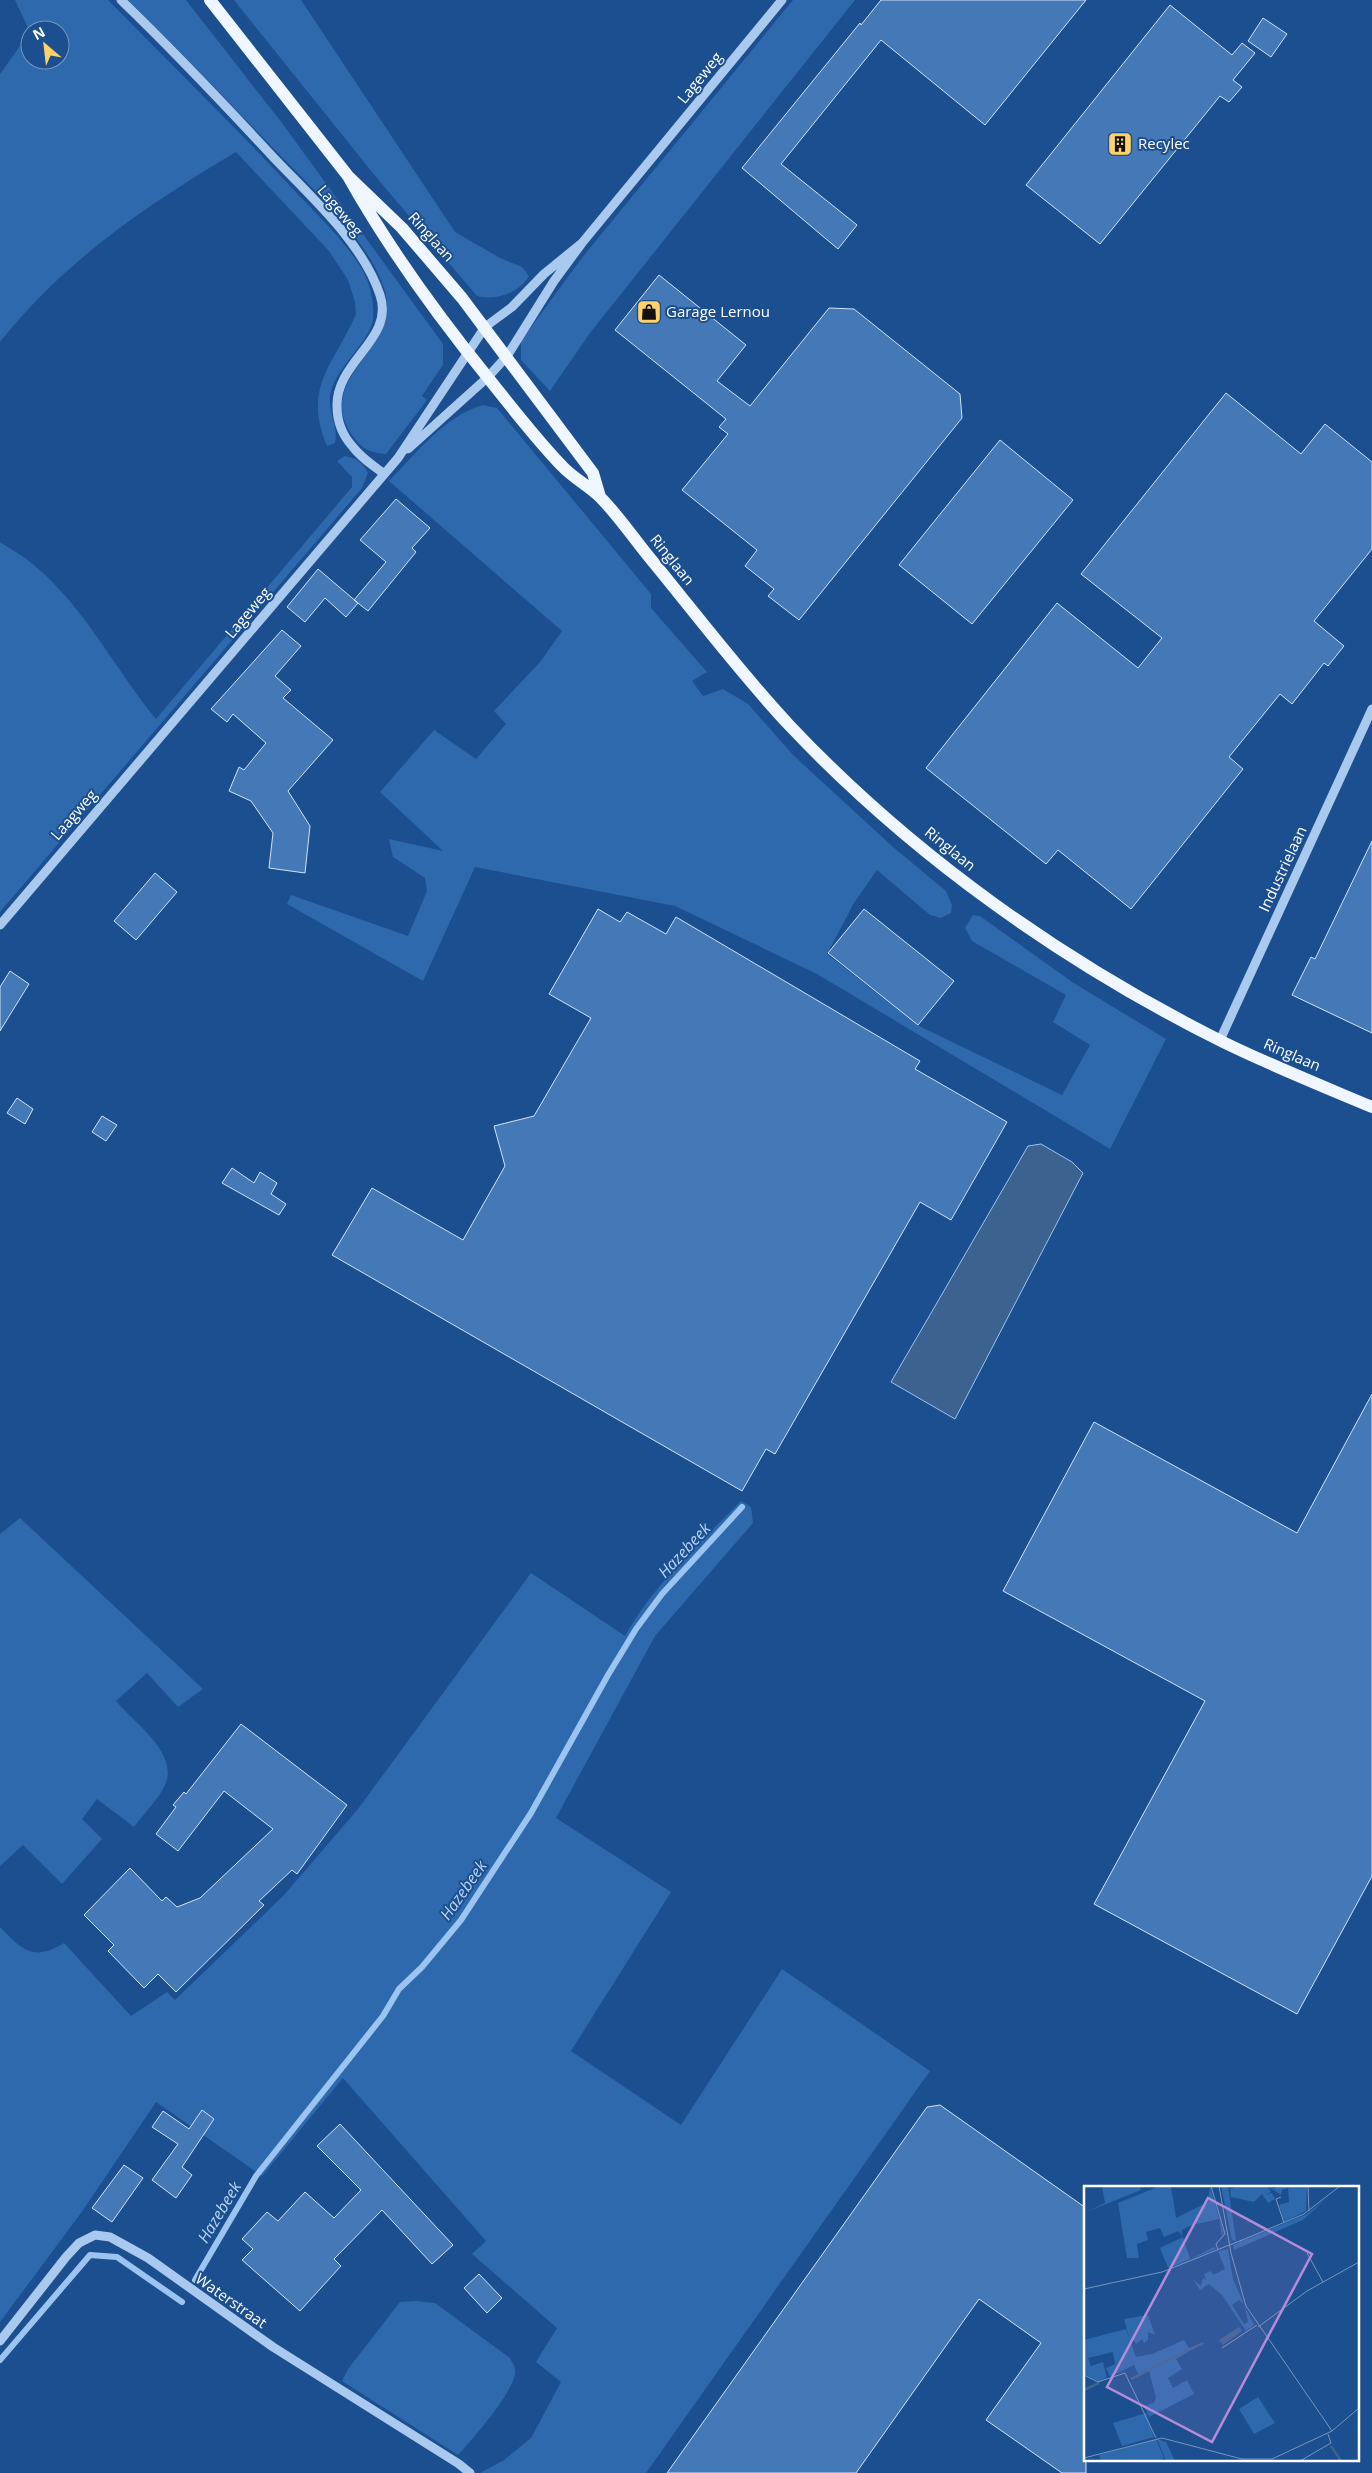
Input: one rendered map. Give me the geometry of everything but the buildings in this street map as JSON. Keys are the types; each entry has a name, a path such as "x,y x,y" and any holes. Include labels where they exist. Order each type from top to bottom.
{"main road":[{"name":"Ringlaan","path":"210,0 348,176 402,228 486,327 593,473 600,497"},
{"name":"Ringlaan","path":"348,176 378,229 467,353 564,469 600,497 761,693 815,752 874,807 942,864 1029,928 1110,980 1220,1040 1266,1062 1372,1107"}],"street":[{"name":"Lageweg","path":"122,0 171,48 341,229 369,271 381,296 383,314 377,334 348,369 337,392 337,420 353,448 384,474"},
{"name":"Lageweg","path":"171,725 398,458 488,377 506,356 554,281 582,243 782,0"},
{"name":"Lageweg","path":"398,458 486,327 512,307 544,274 582,243"},
{"name":"Industrielaan","path":"1220,1040 1372,709"},
{"name":"Laagweg","path":"0,925 171,725"},
{"name":"Waterstraat","path":"0,2341 79,2243 95,2236 110,2237 148,2258 273,2347 459,2464 470,2473"}],"shaded area":[{"path":"15,0 108,0 327,224 351,252 367,281 372,300 373,320 366,337 340,372 331,391 330,405 336,437 335,443 327,446 320,425 319,392 324,377 356,314 355,302 348,280 329,251 236,152 139,214 109,236 52,285 25,312 0,342 0,74 20,46 20,70 70,70 70,20 24,20"},
{"path":"128,0 186,0 282,123 443,344 443,365 422,396 427,400 386,454 376,453 359,444 352,435 343,414 343,395 350,378 373,345 382,328 387,309 384,288 376,269 365,250 335,212"},
{"path":"234,0 301,0 455,232 500,258 522,267 529,276 525,282 506,294 492,297 477,296 376,177"},
{"path":"793,0 855,0 590,333 550,391 521,360 521,341 581,259"},
{"path":"483,405 497,408 651,594 651,608 707,672 692,681 703,696 723,689 748,704 793,755 893,847 946,891 952,905 951,913 941,918 930,915 877,870 854,903 827,954 919,1026 1062,1095 1090,1045 1053,1022 1066,995 972,941 965,928 973,915 980,916 1072,982 1166,1039 1110,1149 817,974 675,906 475,867 423,981 287,904 291,895 408,936 427,891 425,878 393,857 389,839 443,851 380,792 434,730 476,759 506,724 494,711 541,661 562,631 389,481 443,427 456,418"},
{"path":"345,456 359,462 368,473 362,488 0,912 0,542 31,563 69,601 156,719 352,487 352,477 337,461"},
{"path":"1041,1144 1072,1162 1083,1173 955,1419 891,1382 1028,1146"},
{"path":"741,1501 751,1507 753,1523 655,1636 556,1818 671,1892 571,2051 681,2125 782,1969 930,2071 646,2473 480,2473 504,2460 531,2438 561,2382 536,2362 557,2328 472,2254 486,2241 343,2078 262,2176 156,2102 81,2213 0,2322 0,1927 15,1942 29,1951 44,1952 64,1943 131,2016 167,1992 175,2000 284,1895 358,1809 531,1573 625,1636 664,1582 694,1548"},
{"path":"20,1518 203,1689 178,1707 147,1673 116,1701 152,1738 159,1749 168,1771 166,1783 134,1827 97,1799 82,1819 102,1839 62,1884 23,1845 0,1866 0,1534"},
{"path":"400,2302 435,2303 510,2358 515,2368 510,2388 483,2426 458,2455 342,2381 348,2369"}],"waterway":[{"name":"Hazebeek","path":"195,2280 256,2176 383,2016 399,1989 422,1967 461,1920 531,1813 608,1675 636,1629 662,1594 742,1507"},
{"name":"Hazebeek","path":"0,2360 90,2255 117,2257 182,2302"}],"place":[{"name":"Recylec","path":"1120,144"},
{"name":"Garage Lernou","path":"649,312"}]}
